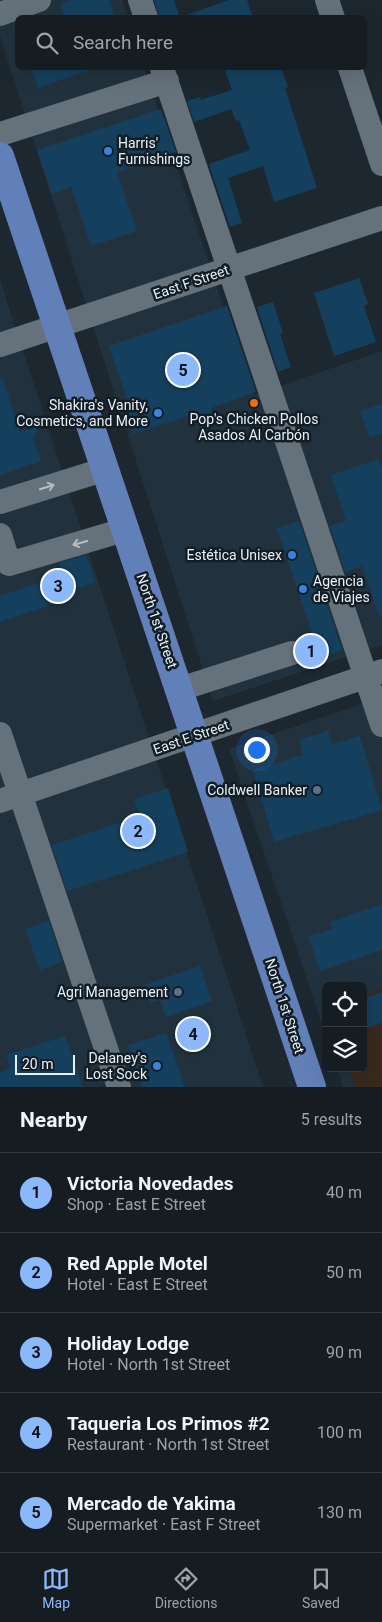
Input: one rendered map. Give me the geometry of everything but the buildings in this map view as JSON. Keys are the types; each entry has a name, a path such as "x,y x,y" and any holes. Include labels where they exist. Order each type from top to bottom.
{"main road":[{"name":"North 1st Street","path":"0,156 196,736 312,1087"}],"street":[{"path":"0,14 39,0"},
{"path":"140,0 145,15"},
{"path":"328,0 332,15"},
{"path":"351,70 382,164"},
{"path":"0,134 164,74 228,269 374,674 382,725"},
{"name":"East F Street","path":"0,346 382,218"},
{"path":"0,502 106,469"},
{"path":"0,534 9,564 126,530"},
{"path":"180,689 292,653"},
{"name":"East E Street","path":"10,798 374,674"},
{"path":"0,734 10,798 119,1087"}],"shaded area":[{"path":"0,0 122,0 127,15 15,15 15,70 145,70 253,395 382,351 382,645 213,701 0,36"},
{"path":"0,280 263,1087 0,1087"},
{"path":"382,697 382,1087 343,1087 338,1072 367,1072 367,982 322,982 322,1024 229,749"},
{"path":"382,989 382,1087 355,1087 350,1072 367,1072 367,995"}],"place":[{"name":"Harris' Furnishings","path":"108,151"},
{"name":"Mercado de Yakima","path":"183,370"},
{"name":"Pop's Chicken Pollos Asados Al Carbón","path":"254,403"},
{"name":"Shakira's Vanity, Cosmetics, and More","path":"158,413"},
{"name":"Estética Unisex","path":"292,555"},
{"name":"Holiday Lodge","path":"58,586"},
{"name":"Agencia de Viajes","path":"303,589"},
{"name":"Victoria Novedades","path":"311,651"},
{"name":"Coldwell Banker","path":"317,790"},
{"name":"Red Apple Motel","path":"138,831"},
{"name":"Agri Management","path":"178,992"},
{"name":"Taqueria Los Primos #2","path":"193,1034"},
{"name":"Delaney's Lost Sock","path":"157,1066"}]}
